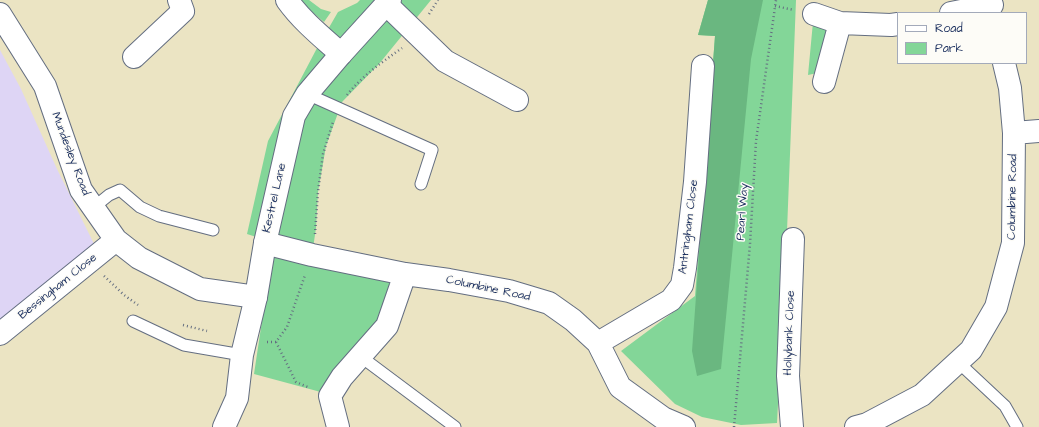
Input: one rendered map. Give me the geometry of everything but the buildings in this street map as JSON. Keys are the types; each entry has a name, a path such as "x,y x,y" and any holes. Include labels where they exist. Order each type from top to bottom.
{"street":[{"path":"134,57 183,11 179,0"},
{"path":"287,0 312,28 341,54"},
{"path":"388,2 445,61 517,100"},
{"name":"Kestrel Lane","path":"224,427 237,398 242,355 256,297 265,243 294,116 307,94 388,2"},
{"path":"957,12 992,6"},
{"name":"Mundesley Road","path":"0,14 45,86 81,190 116,240 139,258 200,289 256,297"},
{"path":"814,14 840,23 897,24"},
{"path":"824,82 840,23"},
{"name":"Columbine Road","path":"856,427 867,424 922,395 971,350 996,307 1013,243 1014,133 1010,88 1004,64"},
{"name":"Antringham Close","path":"598,343 671,300 682,285 695,182 703,66"},
{"path":"1014,133 1039,131"},
{"name":"Hollybank Close","path":"792,427 788,376 793,238"},
{"name":"Bessingham Close","path":"0,334 116,240"},
{"name":"Columbine Road","path":"265,243 405,274 509,291 549,303 573,320 598,343 620,387 662,423 684,427"},
{"path":"338,427 330,396 342,377 387,326 405,274"}],"lane":[{"path":"307,94 432,150 421,184"},
{"path":"93,208 109,195 120,190 140,207 159,216 213,230"},
{"path":"133,321 184,345 242,355"},
{"path":"360,356 455,427"},
{"path":"958,362 1004,406 1017,427"}],"path":[{"name":"Pearl Way","path":"734,427 750,244 756,141 776,0"},
{"path":"276,342 296,382 330,396"}],"shaded area":[{"path":"0,50 21,89 57,169 99,254 0,335"}],"green space":[{"path":"298,0 309,0 321,9 331,12 324,22"},
{"path":"360,0 431,0 379,64 342,102 326,146 318,192 316,228 312,255 247,234 268,141 316,50 338,12"},
{"path":"708,0 796,0 787,231 777,423 741,425 702,417 675,404 621,351 695,296 715,36 698,35"},
{"path":"708,0 763,0 751,59 721,369 697,376 692,351 715,36 698,35"},
{"path":"813,22 830,30 822,72 808,75"},
{"path":"272,254 404,278 330,396 254,374"}]}
